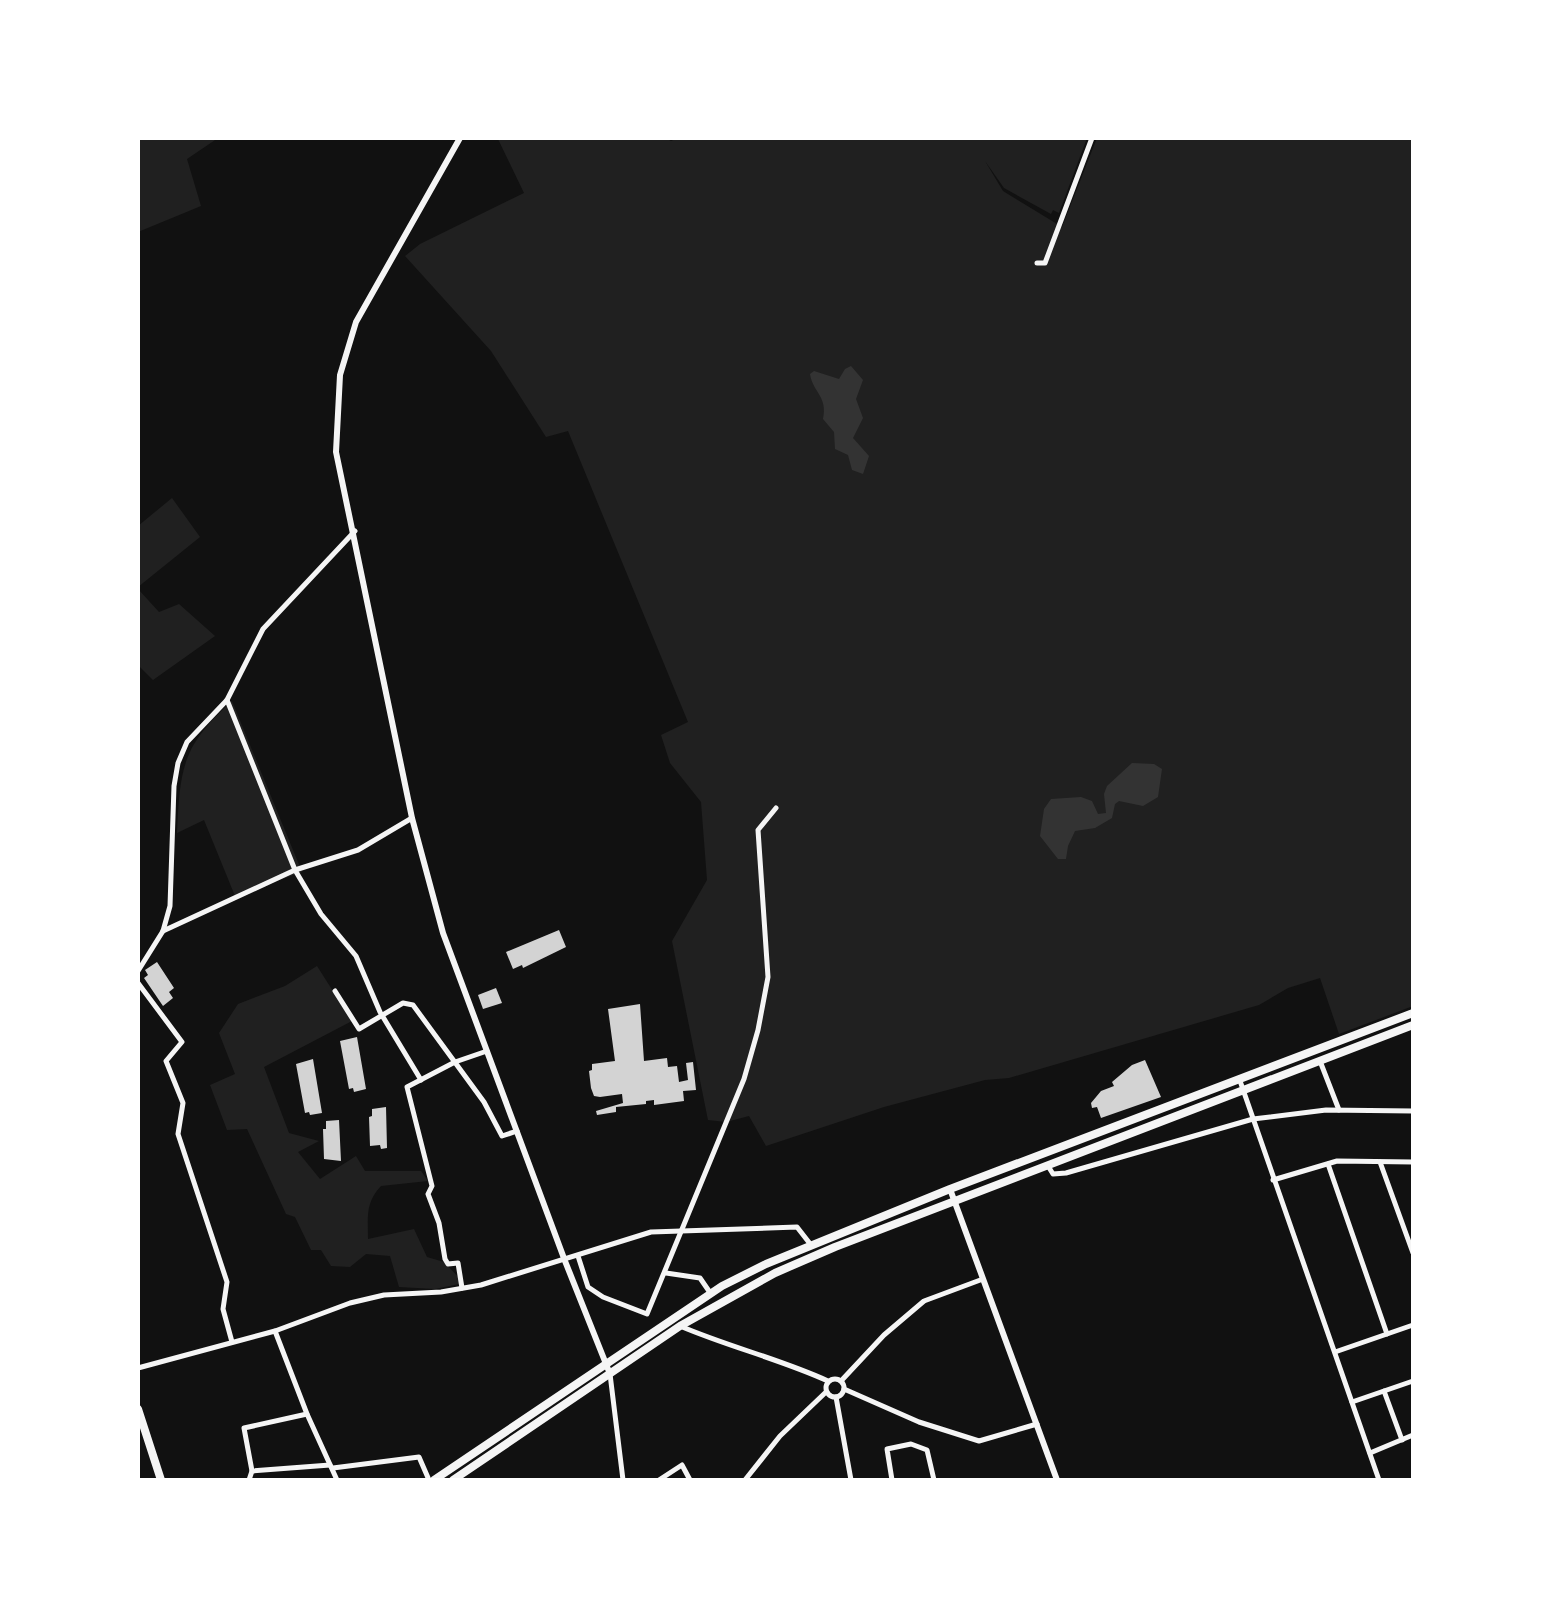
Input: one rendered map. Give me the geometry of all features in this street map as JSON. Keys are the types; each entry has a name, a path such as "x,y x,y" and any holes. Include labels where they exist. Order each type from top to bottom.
{"main road":[{"path":"431,1480 711,1294 766,1264 950,1189 1413,1013"},
{"path":"453,1480 680,1326 775,1273 1413,1025"},
{"path":"138,1409 161,1480"}],"street":[{"path":"460,138 362,310 346,350 336,401 336,452 355,531 412,818 443,933 610,1374 623,1480"},
{"path":"1037,263 1045,263 1093,138"},
{"path":"138,971 163,930 173,876 173,817 178,763 187,742 227,700 263,629 355,531"},
{"path":"227,700 295,870 321,914 356,956 382,1016 421,1080"},
{"path":"578,1256 588,1287 611,1301 647,1314 744,1079 758,1030 768,977 758,830 776,808"},
{"path":"163,930 295,870 358,850 412,818"},
{"path":"138,983 182,1042 166,1061 183,1103 177,1133 227,1282 223,1309 232,1342"},
{"path":"335,990 359,1029 404,1003 413,1005 484,1102 502,1136 517,1132"},
{"path":"462,1288 458,1263 448,1264 445,1259 439,1223 428,1194 432,1186 407,1087 455,1062 487,1051"},
{"path":"1320,1061 1339,1110"},
{"path":"1239,1078 1379,1480"},
{"path":"1048,1166 1053,1174 1066,1173 1253,1119 1339,1110 1413,1111"},
{"path":"1273,1180 1349,1160 1413,1163"},
{"path":"1380,1162 1413,1253"},
{"path":"1328,1164 1387,1334"},
{"path":"950,1189 1057,1480"},
{"path":"138,1368 275,1331 366,1299 462,1288 565,1261 623,1239 683,1229 767,1231 790,1226 797,1227 811,1245"},
{"path":"666,1273 700,1278 711,1294"},
{"path":"841,1381 884,1335 924,1301 983,1279"},
{"path":"1335,1352 1413,1325"},
{"path":"680,1326 729,1346 789,1363 828,1381"},
{"path":"275,1331 307,1414 337,1480"},
{"path":"828,1381 833,1378 841,1381 844,1389 919,1422 979,1441 1037,1424"},
{"path":"745,1480 780,1436 826,1392 828,1381"},
{"path":"1352,1402 1413,1381"},
{"path":"836,1397 844,1389"},
{"path":"1384,1391 1402,1440"},
{"path":"826,1392 836,1397"},
{"path":"836,1397 851,1480"},
{"path":"249,1480 252,1471 244,1428 307,1414"},
{"path":"1370,1453 1413,1435"},
{"path":"892,1480 887,1450 911,1444 927,1450 934,1480"},
{"path":"252,1471 419,1457 431,1480"},
{"path":"659,1480 682,1465 690,1480"}],"shaded area":[{"path":"138,138 218,138 187,159 201,206 138,232"},
{"path":"477,138 665,138 671,141 678,138 1087,138 1059,213 1053,210 1051,214 1004,188 985,161 1003,191 1062,227 1097,138 1413,138 1413,1006 1339,1034 1320,978 1288,988 1259,1005 1009,1078 985,1080 884,1107 766,1146 749,1116 726,1122 708,1120 672,941 707,880 701,802 670,763 661,735 688,722 568,431 546,437 491,351 405,256 420,244 524,193 498,139"},
{"path":"851,366 863,380 856,399 863,418 853,438 869,456 863,474 852,470 848,455 835,449 834,432 823,419 822,400 810,374 814,371 839,379 845,369"},
{"path":"172,498 200,537 138,587 138,526"},
{"path":"138,589 159,612 179,604 215,636 153,680 138,665"},
{"path":"232,701 302,872 235,896 204,820 177,833 180,791 193,745 215,717"},
{"path":"1132,763 1154,764 1162,769 1158,797 1143,806 1119,801 1115,804 1112,818 1095,828 1075,831 1066,859 1058,859 1040,836 1044,809 1051,799 1081,797 1092,801 1098,814 1106,813 1104,794 1107,786"},
{"path":"317,966 352,1021 264,1067 289,1133 319,1141 298,1152 320,1179 356,1156 365,1171 421,1171 428,1181 381,1186 376,1192 368,1211 368,1239 414,1229 427,1257 444,1262 464,1283 435,1289 399,1287 390,1256 366,1254 350,1267 331,1266 321,1250 311,1250 295,1217 286,1214 247,1129 227,1130 210,1085 235,1074 219,1033 238,1004 285,986"}],"building":[{"path":"559,930 566,947 523,968 522,965 513,969 506,952"},
{"path":"157,962 174,988 169,992 173,998 163,1006 144,978 148,975 145,970"},
{"path":"496,988 502,1003 483,1009 478,995"},
{"path":"640,1004 644,1061 667,1058 668,1067 677,1066 679,1082 688,1080 686,1063 693,1062 696,1090 683,1091 684,1101 654,1105 654,1100 646,1101 646,1104 616,1107 616,1112 597,1115 596,1111 623,1103 622,1094 594,1096 591,1088 589,1071 592,1070 592,1064 615,1061 608,1009"},
{"path":"357,1037 366,1089 354,1092 353,1088 349,1089 340,1041"},
{"path":"313,1059 322,1113 310,1115 309,1112 305,1113 296,1064"},
{"path":"1145,1060 1161,1097 1101,1118 1097,1107 1092,1108 1091,1103 1101,1091 1114,1086 1112,1082 1132,1065"},
{"path":"386,1107 387,1148 381,1149 380,1145 370,1146 369,1117 372,1116 372,1109"},
{"path":"339,1120 341,1161 324,1159 323,1129 326,1129 326,1121"}]}
